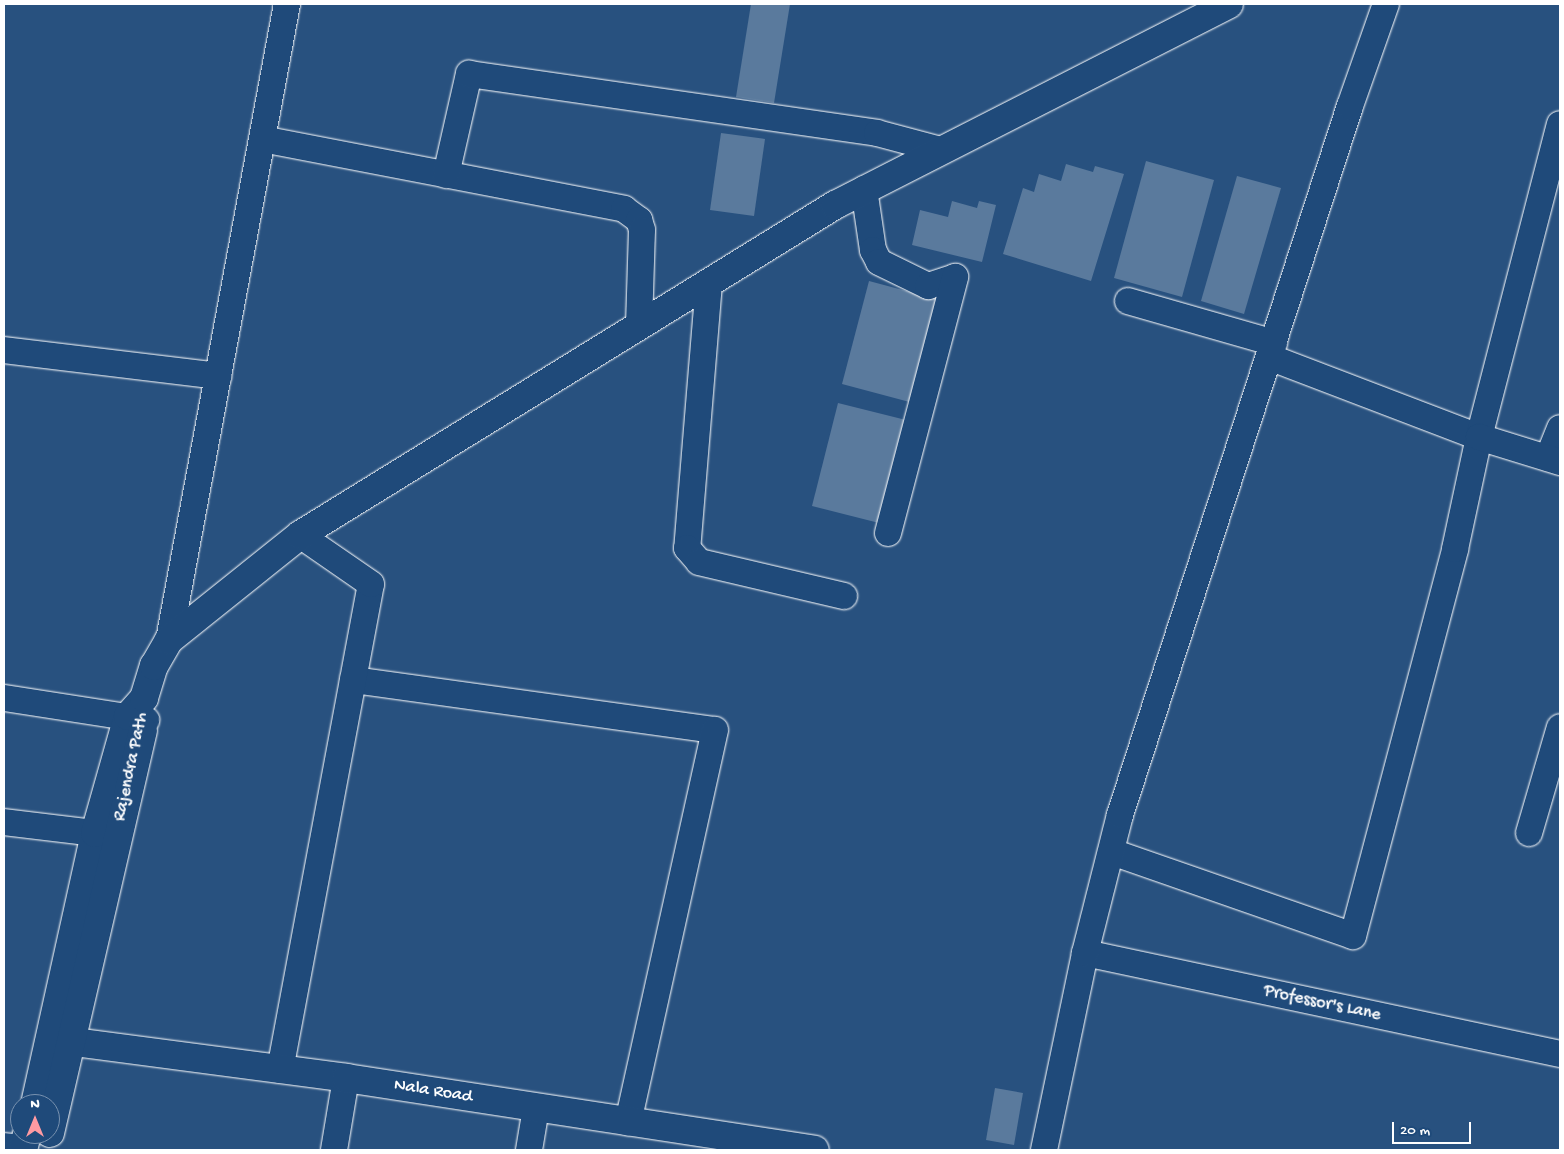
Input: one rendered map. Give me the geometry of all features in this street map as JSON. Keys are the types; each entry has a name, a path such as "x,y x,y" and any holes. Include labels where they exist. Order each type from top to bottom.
{"main road":[{"path":"139,711 154,666 169,640 300,534 639,324 864,189 1229,4"},
{"name":"Rajendra Path","path":"55,1094 95,833 139,711"},
{"name":"Rajendra Path","path":"39,1094 62,1040 116,839 139,711"},
{"name":"Nala Road","path":"62,1040 346,1078 628,1122 746,1145 815,1150"}],"street":[{"path":"169,640 287,4"},
{"path":"1044,1150 1085,953 1120,815 1386,4"},
{"path":"446,175 469,74 877,133 941,150"},
{"path":"1112,852 1353,936 1455,549 1480,437 1560,124"},
{"path":"262,139 624,209 634,214 642,230 639,324"},
{"path":"864,189 874,250 879,262 928,286 955,278 888,533"},
{"path":"709,283 687,548 699,562 844,596"},
{"path":"1128,301 1272,350 1480,437 1554,460 1560,428"},
{"path":"4,350 218,376"},
{"path":"280,1070 371,584 300,534"},
{"path":"353,680 715,730 628,1122"},
{"path":"4,698 139,711"},
{"path":"1529,833 1560,727"},
{"path":"4,822 95,833"},
{"name":"Professor's Lane","path":"1085,953 1560,1054"},
{"path":"334,1150 346,1078"},
{"path":"529,1150 536,1108"}],"building":[{"path":"751,4 790,4 774,103 736,97"},
{"path":"721,133 765,139 754,216 710,210"},
{"path":"1146,161 1214,180 1182,297 1114,278"},
{"path":"1066,164 1093,172 1095,166 1124,174 1091,281 1003,254 1023,188 1034,192 1039,174 1061,181"},
{"path":"1237,176 1281,188 1244,314 1201,301"},
{"path":"952,201 977,208 979,201 996,205 982,262 912,245 920,210 948,217"},
{"path":"869,281 944,301 917,404 842,384"},
{"path":"838,403 914,422 887,525 812,506"},
{"path":"995,1088 1023,1093 1014,1145 986,1140"}]}
